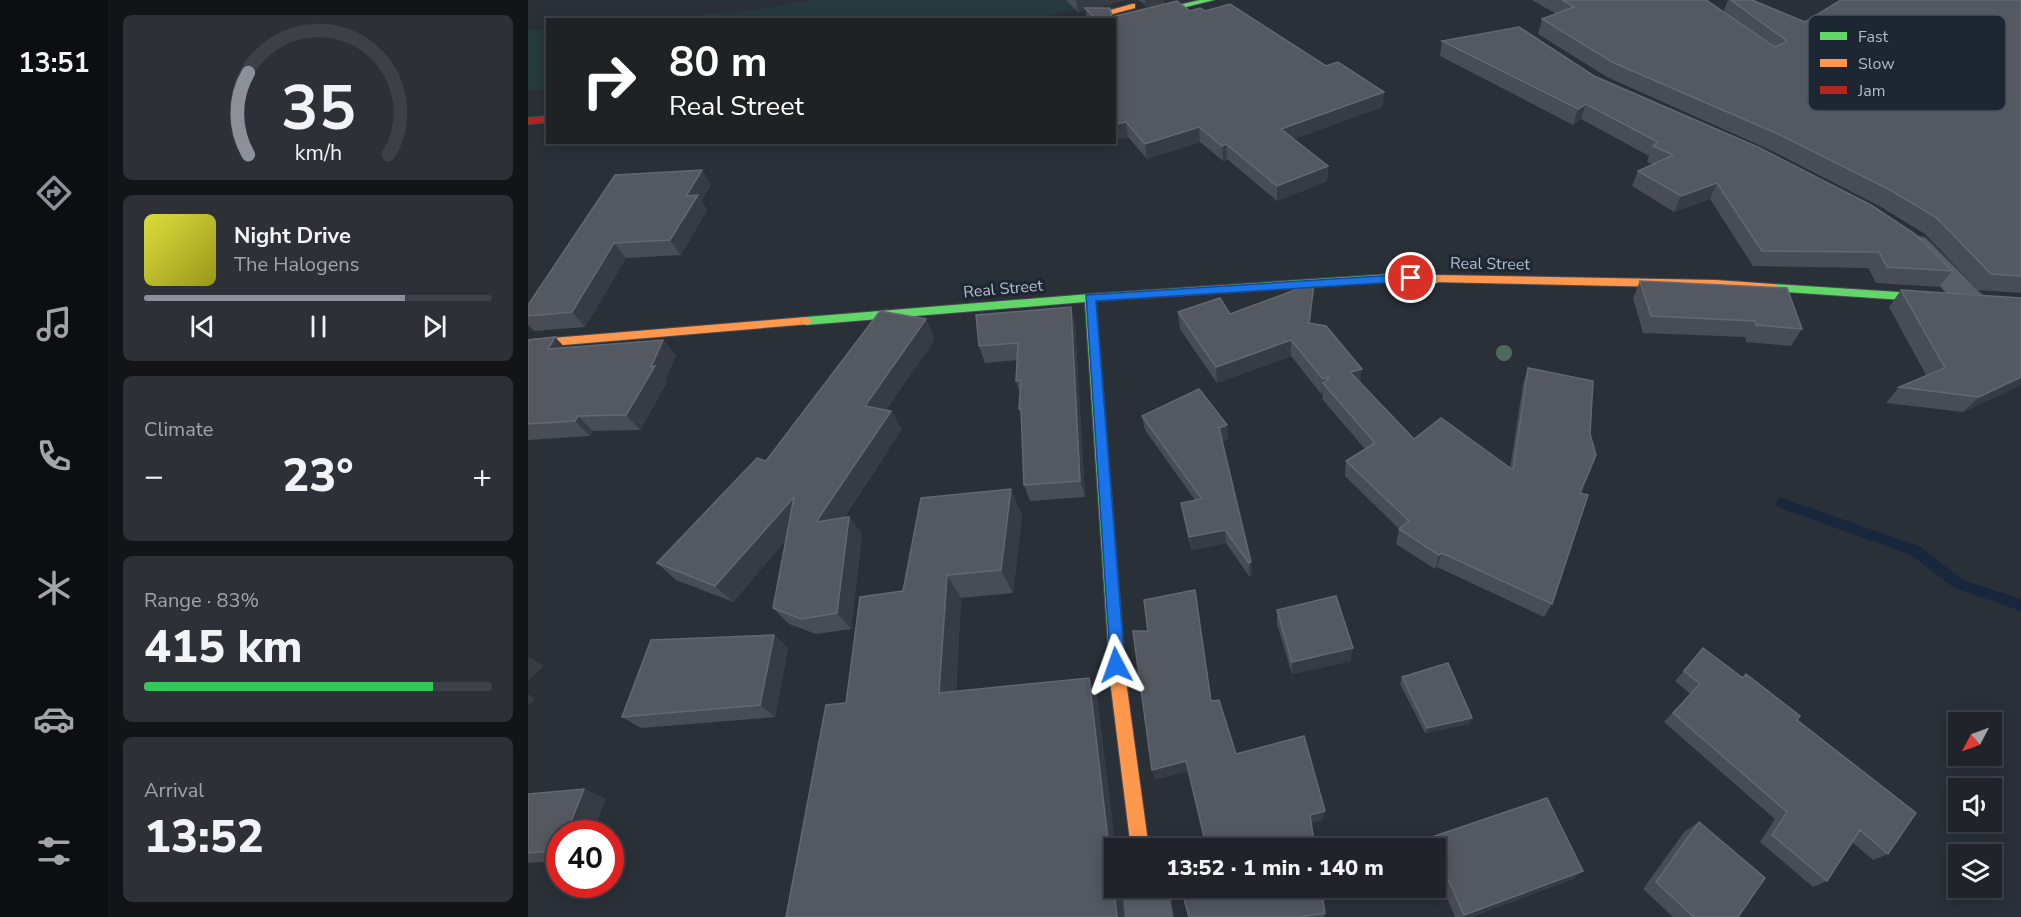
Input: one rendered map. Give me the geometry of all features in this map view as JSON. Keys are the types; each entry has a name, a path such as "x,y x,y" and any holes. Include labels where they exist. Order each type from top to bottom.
{"main road":[{"path":"1086,18 1157,0"},
{"path":"1116,23 1208,0"},
{"path":"528,121 546,119"},
{"name":"Real Street","path":"528,344 1090,298 1404,278 1716,284 2021,304"},
{"path":"1090,298 1116,665 1139,838"}],"street":[{"path":"1897,231 1914,242 1971,301"},
{"path":"1146,898 1149,917"}],"green space":[{"path":"813,0 1121,0 1037,18 668,18 757,10"},
{"path":"546,29 546,89 528,91 528,31"}],"building":[{"path":"1562,0 1706,0 1775,47 1787,41 1731,0 1752,0 1805,22 1808,20 1808,111 2006,111 2006,15 1816,15 1841,0 2021,0 2021,276 1991,274 1937,218 1892,191 1778,134 1612,62 1542,19 1574,7"},
{"path":"1177,1 1190,11 1200,8 1205,11 1230,4 1326,66 1338,62 1384,92 1281,129 1328,166 1277,186 1226,144 1222,146 1199,127 1145,144 1126,122 1116,123 1116,18 1095,18 1085,8 1110,8 1112,17"},
{"path":"1519,27 1594,76 1760,148 1871,205 1915,234 1952,271 1887,267 1879,252 1762,251 1717,183 1681,196 1638,171 1673,155 1653,146 1658,142 1586,104 1578,109 1442,41"},
{"path":"702,170 686,196 698,195 670,240 614,243 572,312 528,316 528,305 615,175"},
{"path":"1640,281 1787,288 1802,329 1756,325 1755,321 1651,316"},
{"path":"1314,283 1309,323 1326,326 1362,369 1350,372 1414,439 1441,418 1513,470 1528,368 1593,381 1590,434 1596,455 1580,493 1588,495 1552,604 1442,553 1439,555 1399,529 1409,521 1346,461 1375,443 1323,383 1330,377 1323,379 1291,340 1216,367 1178,312 1220,298 1230,314"},
{"path":"1901,290 2021,298 2021,377 1979,397 1899,387 1945,368"},
{"path":"1071,307 1080,481 1024,485 1021,409 1019,409 1021,380 1016,381 1018,343 979,346 976,315"},
{"path":"880,311 926,319 865,406 891,411 816,522 849,517 837,613 801,619 773,608 794,497 715,586 657,563 757,458 766,461"},
{"path":"555,337 548,349 663,340 651,367 655,366 626,415 578,416 575,421 528,424 528,340"},
{"path":"1199,389 1227,425 1219,428 1251,562 1249,563 1225,530 1189,537 1181,503 1202,499 1142,416"},
{"path":"1011,489 1001,570 947,575 939,693 1089,678 1108,838 1104,838 1104,898 1115,898 1117,917 786,917 826,705 846,703 860,597 903,591 921,498"},
{"path":"1195,590 1211,701 1219,700 1236,754 1304,736 1325,811 1310,815 1313,838 1204,838 1186,761 1152,770 1133,631 1148,631 1144,600"},
{"path":"1336,596 1353,648 1292,662 1277,610"},
{"path":"774,635 760,705 622,717 651,640"},
{"path":"1703,648 1743,678 1746,674 1800,716 1797,720 1916,813 1888,854 1860,830 1827,881 1772,835 1787,812 1673,713 1700,684 1684,671"},
{"path":"1448,663 1472,718 1427,728 1402,677"},
{"path":"584,789 572,820 546,820 546,851 528,853 528,794"},
{"path":"1547,798 1583,871 1464,915 1446,874 1446,838 1429,838"},
{"path":"1699,822 1765,878 1738,917 1694,917 1656,882"},
{"path":"1184,898 1323,898 1325,913 1299,917 1189,917"}],"waterway":[{"path":"1782,503 1916,551 1959,584 2021,605"}],"traffic: fast":[{"path":"1116,23 1210,0"},
{"path":"806,321 1090,298 1392,278 1437,279"},
{"path":"1773,288 2021,304"},
{"path":"1090,298 1119,688"}],"traffic: slow":[{"path":"1087,18 1132,6"},
{"path":"1437,279 1716,284 1773,288"},
{"path":"528,344 806,321"},
{"path":"1119,688 1139,838"}],"traffic: jam":[{"path":"528,121 546,119"}],"route":[{"path":"1116,665 1090,298 1411,278"}]}
